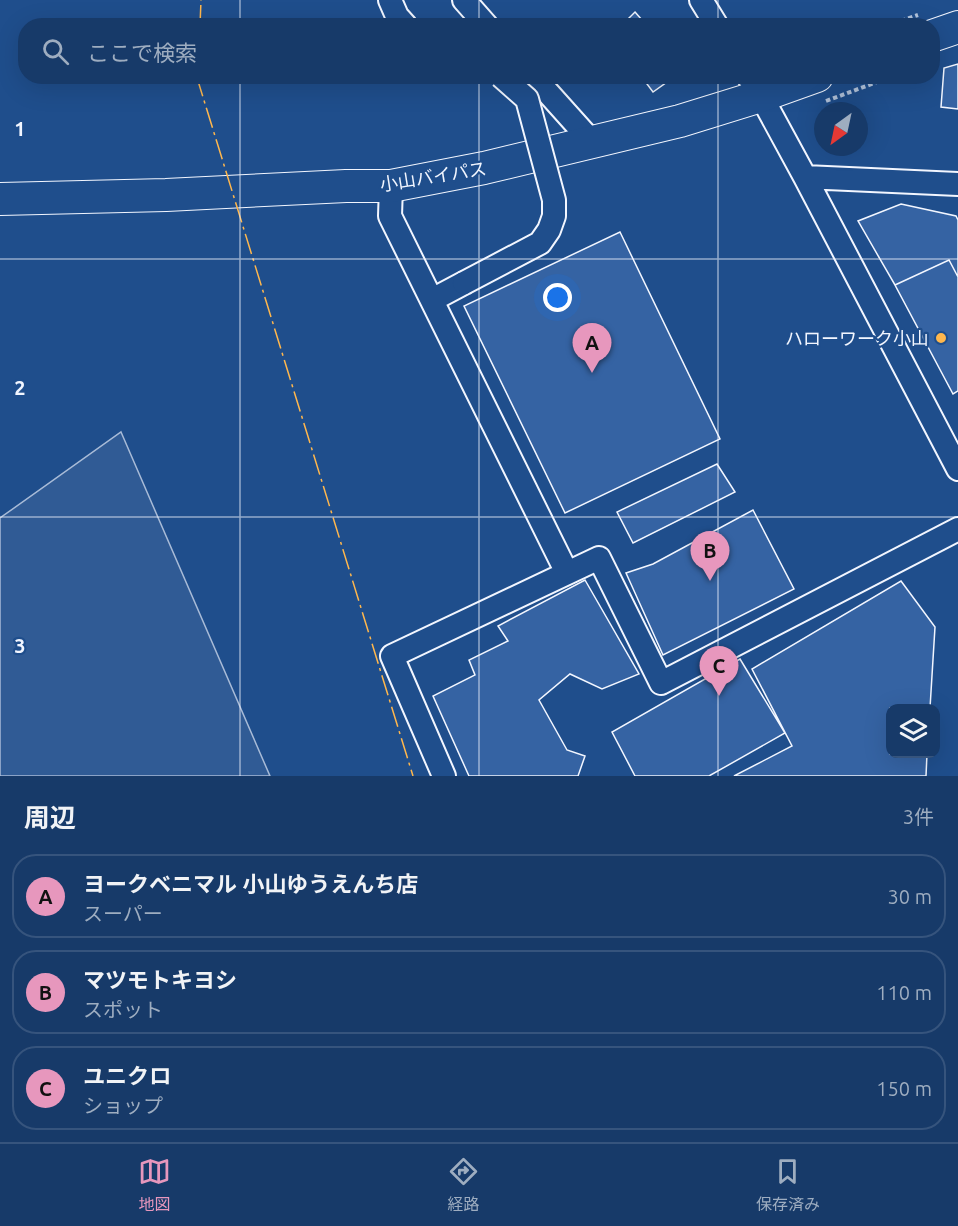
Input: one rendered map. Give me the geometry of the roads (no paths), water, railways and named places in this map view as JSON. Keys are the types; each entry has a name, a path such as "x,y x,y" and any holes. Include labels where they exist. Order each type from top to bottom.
{"highway":[{"path":"940,33 958,27"},
{"name":"小山バイパス","path":"0,199 391,186 484,168 680,121 755,86 817,90"}],"street":[{"path":"464,0 480,18"},
{"path":"701,0 712,18"},
{"path":"432,300 540,243 549,230 554,216 554,200 527,99 510,84"},
{"path":"540,84 593,143"},
{"path":"755,86 958,469"},
{"path":"805,177 958,184"},
{"path":"391,186 390,216 567,573"},
{"path":"444,776 392,656 599,558 661,683 958,529"}],"place":[{"name":"ハローワーク小山","path":"941,338"},
{"name":"ヨークベニマル 小山ゆうえんち店","path":"592,373"},
{"name":"マツモトキヨシ","path":"710,581"},
{"name":"ユニクロ","path":"719,696"}]}
